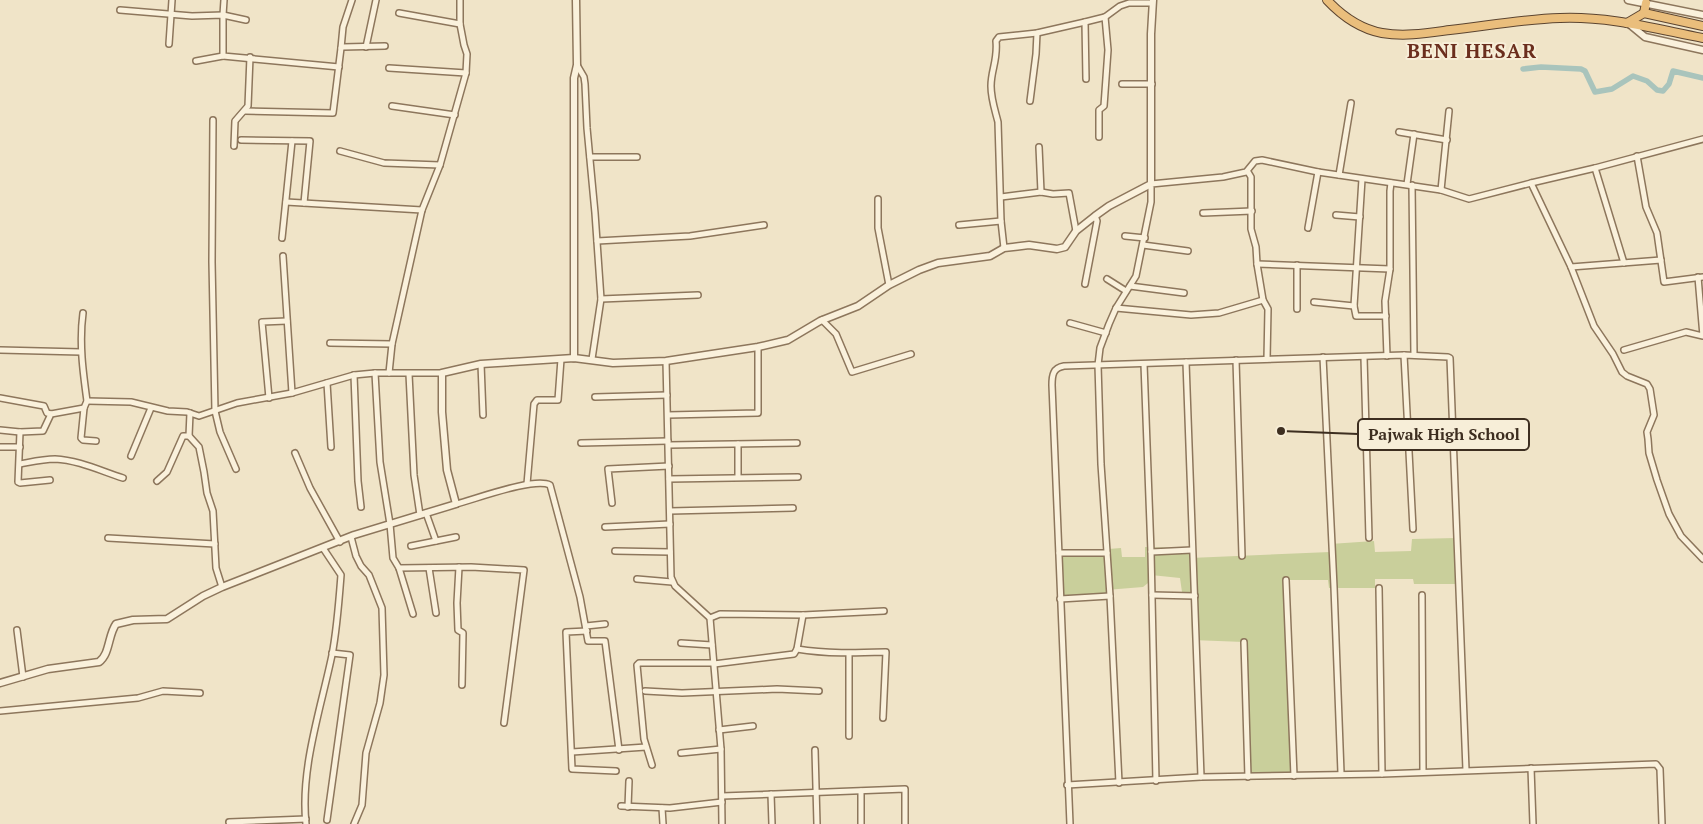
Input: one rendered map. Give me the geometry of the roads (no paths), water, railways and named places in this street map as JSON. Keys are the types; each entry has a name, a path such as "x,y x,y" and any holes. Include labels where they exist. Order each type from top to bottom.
{"highway":[{"path":"1328,0 1342,14 1355,23 1394,35 1559,18 1594,18 1703,38"},
{"path":"1644,13 1646,3"},
{"path":"1627,23 1644,13 1703,26"}],"street":[{"path":"169,44 172,0"},
{"path":"223,56 224,0"},
{"path":"244,111 333,113 343,26 352,0"},
{"path":"366,47 376,0"},
{"path":"389,373 392,344 422,210 440,165 466,72 467,54 460,24 460,0"},
{"path":"574,358 574,78 577,65 576,0"},
{"path":"1628,0 1703,16"},
{"path":"1004,248 1001,221 998,122 993,108 991,84 997,54 996,41 999,37 1037,33 1105,17 1120,6 1129,3 1152,1 1151,184 1145,238 1136,276 1116,308 1100,348 1098,365 1101,464 1110,596 1119,783"},
{"path":"120,10 192,16 223,15 246,20"},
{"path":"399,13 460,24"},
{"path":"1099,138 1099,110 1104,106 1108,50 1105,17"},
{"path":"1085,22 1086,79"},
{"path":"1627,23 1645,37 1703,50"},
{"path":"1030,100 1037,33"},
{"path":"341,48 385,46"},
{"path":"196,61 223,56 339,66"},
{"path":"234,146 235,121 248,106 250,57"},
{"path":"577,65 584,77 600,299 592,359"},
{"path":"389,68 466,72"},
{"path":"1122,84 1152,84"},
{"path":"1340,175 1352,103"},
{"path":"392,106 455,115"},
{"path":"1441,190 1449,112"},
{"path":"213,120 212,262 215,411 220,432 236,469"},
{"path":"1399,132 1447,140"},
{"path":"1414,134 1410,185 1414,355"},
{"path":"1248,172 1255,161 1262,160 1318,172 1441,190 1469,199 1703,139"},
{"path":"241,140 310,141 304,203"},
{"path":"282,238 292,141"},
{"path":"1039,147 1040,192"},
{"path":"340,151 384,163 440,165"},
{"path":"1624,350 1686,332 1703,336 1701,277 1664,282 1657,233 1646,207 1637,156"},
{"path":"590,157 637,157"},
{"path":"1594,168 1624,263"},
{"path":"87,401 131,402 151,408 200,416 237,403 292,393 354,375 375,373 442,373 481,364 574,358 613,363 666,361 758,347 788,340 822,320 858,306 889,285 938,263 990,256 1004,248 1029,245 1061,249 1068,244 1076,231 1095,216 1109,206 1151,184 1223,177 1248,172"},
{"path":"1248,172 1251,177 1251,228 1256,247 1263,300 1268,309 1267,359"},
{"path":"1308,228 1318,172"},
{"path":"1362,179 1358,268 1354,306 1356,316 1386,316"},
{"path":"1387,356 1385,301 1390,269 1391,183"},
{"path":"1531,183 1571,267 1594,326 1613,354 1618,366 1627,376 1642,382 1650,388 1654,415 1648,432 1648,439 1649,452 1657,480 1669,514 1681,536 1703,559"},
{"path":"1001,197 1040,192 1053,194 1069,193 1076,231"},
{"path":"878,199 878,228 889,285"},
{"path":"286,202 422,210"},
{"path":"1203,213 1252,211"},
{"path":"1336,215 1360,217"},
{"path":"1085,284 1096,221 1095,216"},
{"path":"959,225 1001,221"},
{"path":"597,241 690,236 764,225"},
{"path":"1126,236 1145,238"},
{"path":"1143,245 1188,251"},
{"path":"283,256 292,393"},
{"path":"1571,267 1661,260"},
{"path":"1257,264 1390,269"},
{"path":"1297,266 1297,309"},
{"path":"1107,279 1128,289 1184,293"},
{"path":"600,299 698,295"},
{"path":"1116,308 1191,315 1219,313 1263,300"},
{"path":"1314,302 1354,306"},
{"path":"83,313 80,333 87,401 84,408 81,438 83,440 96,441"},
{"path":"822,320 836,334 852,372 911,354"},
{"path":"269,398 262,322 287,321"},
{"path":"1070,323 1106,333"},
{"path":"330,343 392,344"},
{"path":"668,415 758,413 758,347"},
{"path":"0,350 81,352"},
{"path":"1404,355 1413,529"},
{"path":"1070,824 1052,374 1058,367 1064,366 1323,357 1448,356 1451,361 1466,770"},
{"path":"1323,357 1341,773"},
{"path":"1364,357 1369,538"},
{"path":"527,484 534,404 537,400 558,400 561,359"},
{"path":"1236,360 1242,556"},
{"path":"666,361 672,582"},
{"path":"1186,362 1201,777"},
{"path":"481,364 483,415"},
{"path":"1144,364 1151,552 1156,781"},
{"path":"375,373 380,462 390,524 393,558 399,568 413,614"},
{"path":"442,373 442,412 447,470 456,504"},
{"path":"409,374 414,475 423,514 436,541"},
{"path":"354,375 358,481 361,507"},
{"path":"327,383 331,447"},
{"path":"594,397 667,394"},
{"path":"0,398 44,406 48,413 51,414 84,408"},
{"path":"131,456 151,408"},
{"path":"190,413 189,436 199,447 201,456 207,493 213,511 216,568 222,587"},
{"path":"0,430 20,432 43,431 51,414"},
{"path":"20,432 19,483 50,480"},
{"path":"157,481 167,472 183,436 189,436"},
{"path":"580,443 797,443"},
{"path":"738,444 738,477"},
{"path":"0,447 20,447"},
{"path":"295,453 310,488 340,542"},
{"path":"20,464 52,459 65,460 123,478"},
{"path":"612,503 608,469 669,466"},
{"path":"669,479 798,477"},
{"path":"0,683 48,669 98,662 104,658 111,630 116,624 133,620 167,618 195,600 222,587 350,537 456,504 527,484 545,482 550,485 589,641 604,641 619,750"},
{"path":"670,511 794,508"},
{"path":"605,527 670,524"},
{"path":"350,537 356,556 361,566 369,575 382,608 384,675 380,703 366,753 362,806 354,824"},
{"path":"411,546 456,537"},
{"path":"108,538 214,544"},
{"path":"230,822 306,822 305,790 310,756 332,653 341,575 323,548"},
{"path":"1151,552 1192,550"},
{"path":"615,551 670,552"},
{"path":"1059,553 1107,553"},
{"path":"399,568 459,567 524,570 504,723"},
{"path":"459,567 457,603 458,630 463,633 462,685"},
{"path":"429,568 436,613"},
{"path":"637,579 672,582 710,618 720,730 722,824"},
{"path":"1286,580 1294,776"},
{"path":"1379,588 1382,774"},
{"path":"1152,595 1195,596"},
{"path":"1422,595 1423,772"},
{"path":"1060,599 1110,596"},
{"path":"710,618 720,614 803,615 884,610"},
{"path":"652,765 646,747 637,664 714,663 794,654 797,649 803,615"},
{"path":"605,624 566,632 573,770 616,771"},
{"path":"17,630 23,677"},
{"path":"1244,642 1248,777"},
{"path":"680,643 712,645"},
{"path":"797,649 822,653 849,654 886,652 883,718"},
{"path":"327,820 350,655 332,653"},
{"path":"849,654 849,736"},
{"path":"645,691 682,693 777,689 819,691"},
{"path":"0,711 138,698 163,691 200,693"},
{"path":"720,730 753,726"},
{"path":"572,752 646,747"},
{"path":"681,754 721,749"},
{"path":"815,750 816,824"},
{"path":"1067,785 1201,777 1294,776 1341,773 1382,774 1656,764 1660,769 1662,824"},
{"path":"1531,768 1533,824"},
{"path":"628,807 629,781"},
{"path":"621,806 670,808 722,799 771,794 904,790 905,824"},
{"path":"861,791 862,824"},
{"path":"771,794 772,824"},
{"path":"662,808 663,824"}],"waterway":[{"path":"1523,69 1541,67 1581,69 1585,71 1595,92 1612,89 1633,76 1647,81 1657,90 1663,91 1669,84 1673,71 1703,78"}],"place":[{"name":"Pajwak High School","path":"1281,431"}],"district":[{"name":"BENI HESAR","path":"1472,51"}]}
